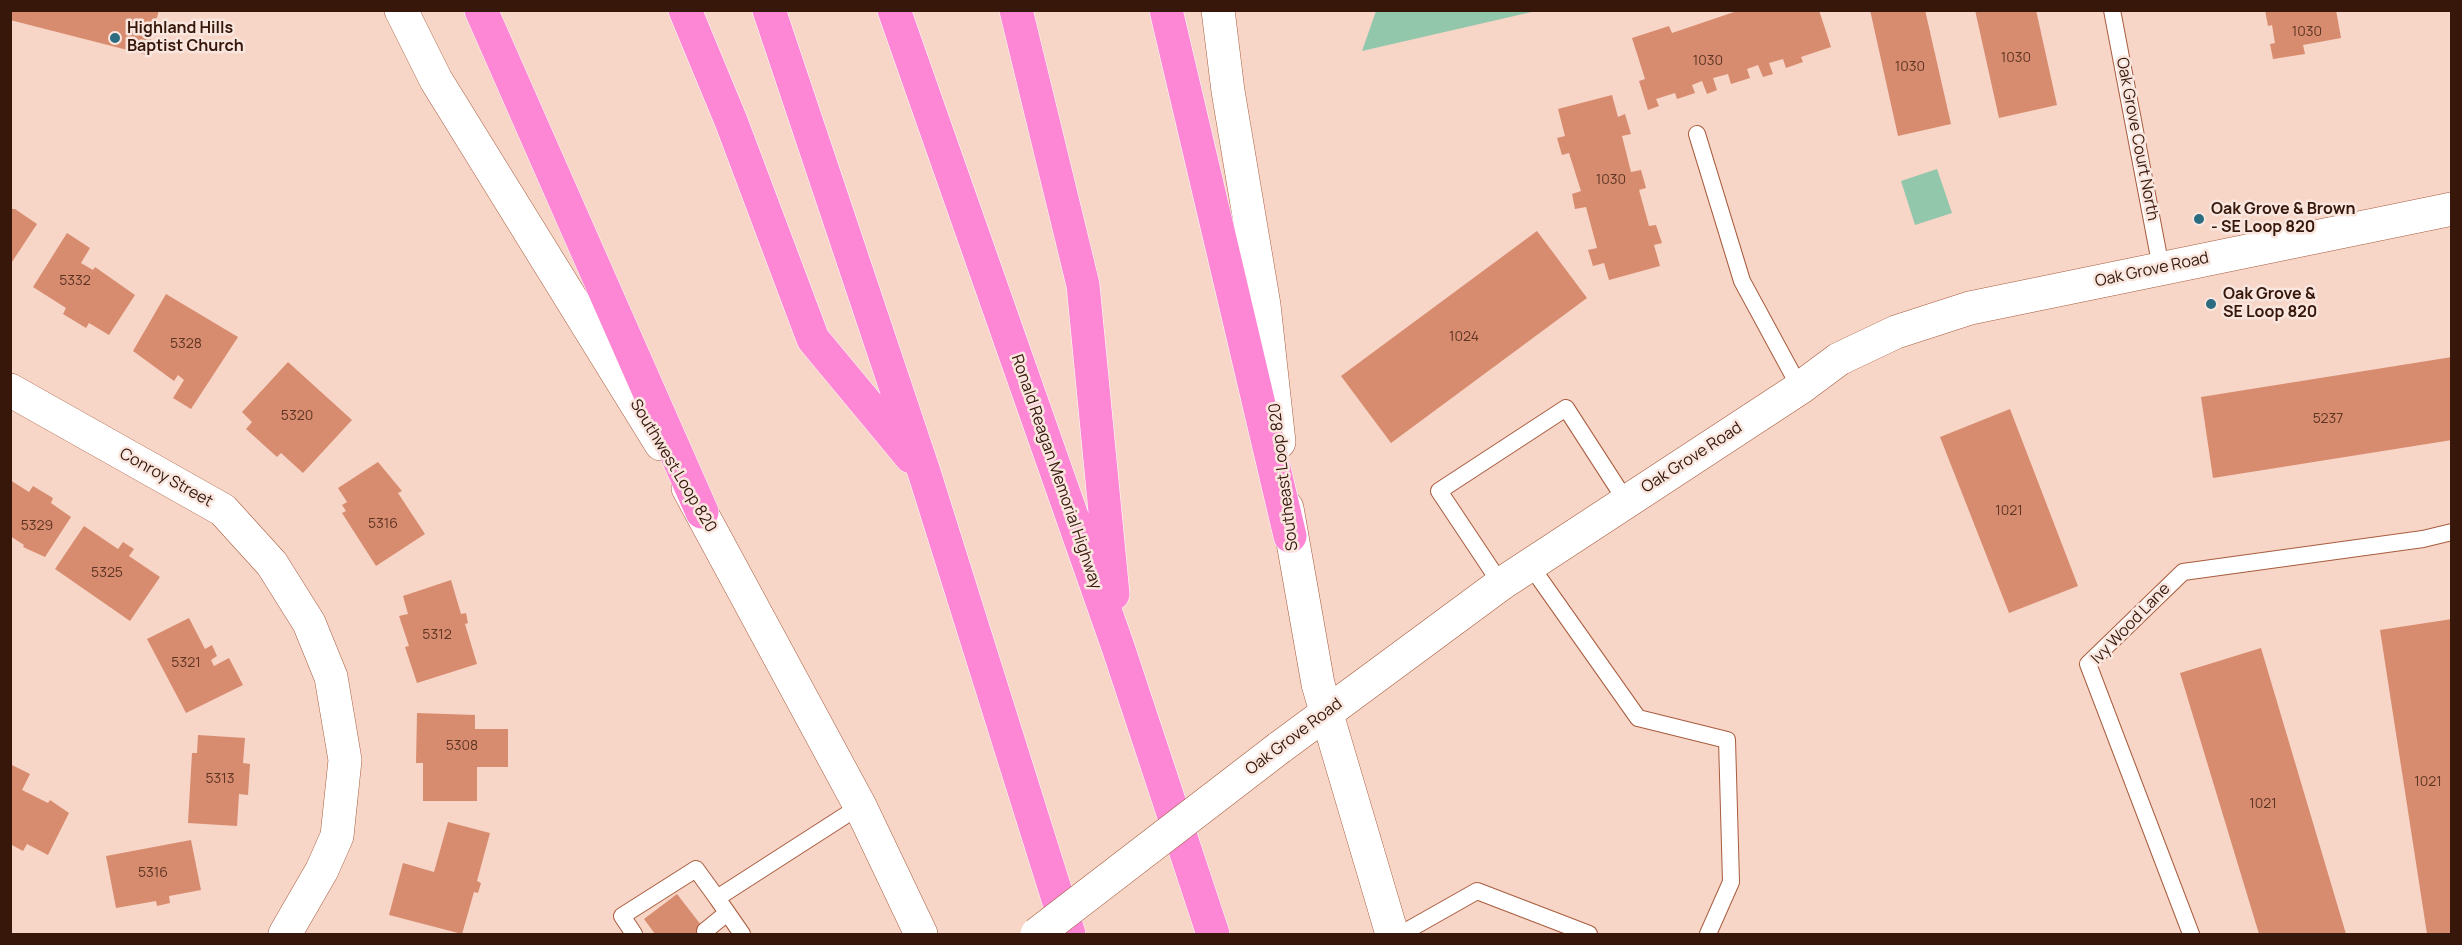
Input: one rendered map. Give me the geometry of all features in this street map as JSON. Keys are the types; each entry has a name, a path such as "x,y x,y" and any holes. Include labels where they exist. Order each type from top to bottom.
{"highway":[{"path":"480,10 702,512"},
{"path":"685,10 731,121 813,339 924,472"},
{"path":"769,10 924,472 1069,934"},
{"name":"Ronald Reagan Memorial Highway","path":"894,10 1118,647 1213,934"},
{"path":"1016,10 1083,285 1118,647"},
{"path":"1166,10 1290,536"}],"street":[{"name":"Southwest Loop 820","path":"401,10 436,80 702,512 860,806 921,934"},
{"name":"Southeast Loop 820","path":"1218,10 1264,305 1290,536 1318,684 1392,934"},
{"name":"Oak Grove Road","path":"1037,934 1326,712 1501,584 1800,388 1839,359 1896,332 1970,308 2451,209"},
{"name":"Conroy Street","path":"10,390 223,510 272,564 309,623 331,677 345,760 337,836 322,870 285,934"}],"lane":[{"name":"Oak Grove Court North","path":"2112,10 2161,268"},
{"path":"1697,134 1742,281 1800,388"},
{"path":"1501,584 1439,491 1566,408 1626,501"},
{"name":"Ivy Wood Lane","path":"2191,934 2088,664 2183,572 2423,539 2451,532"},
{"path":"1530,565 1638,718 1727,740 1731,882 1708,934"},
{"path":"717,898 860,806"},
{"path":"633,934 622,916 696,869 742,934"},
{"path":"1401,934 1477,891 1589,934"},
{"path":"705,931 726,913"}],"green space":[{"path":"1376,10 1536,11 1362,51"},
{"path":"1937,169 1952,213 1915,225 1901,181"}],"building":[{"name":"Highland Hills Baptist Church","path":"10,10 159,10 147,55 10,20"},
{"path":"1740,10 1819,10 1831,47 1801,57 1803,62 1786,68 1783,59 1769,63 1773,74 1763,77 1758,65 1747,69 1750,78 1731,84 1728,74 1713,78 1717,90 1707,94 1702,81 1692,85 1695,93 1677,99 1675,93 1656,99 1659,106 1648,110 1639,81 1645,79 1632,38 1669,26 1672,33"},
{"path":"1870,10 1925,10 1951,124 1898,136"},
{"path":"1975,10 2036,10 2057,105 1999,118"},
{"path":"2265,10 2336,10 2341,38 2303,45 2305,54 2273,59 2270,44 2275,43 2272,25 2268,26"},
{"path":"1612,95 1618,117 1625,114 1631,134 1622,136 1631,172 1641,170 1646,188 1639,190 1649,226 1656,225 1662,243 1654,245 1660,266 1609,280 1604,263 1593,266 1588,250 1597,248 1586,207 1575,209 1572,194 1581,191 1569,153 1562,155 1557,138 1565,136 1558,109"},
{"path":"10,209 15,209 37,224 10,265"},
{"path":"1537,231 1587,298 1391,443 1341,376"},
{"path":"67,233 90,248 81,263 93,270 95,267 135,295 109,335 89,323 86,328 63,314 66,308 33,287"},
{"path":"166,294 238,337 191,409 173,398 184,380 178,375 174,381 133,351"},
{"path":"2452,357 2452,440 2213,478 2201,397"},
{"path":"288,362 352,420 303,473 281,453 277,457 246,429 252,422 242,412"},
{"path":"2010,409 2078,586 2009,613 1940,437"},
{"path":"378,462 402,491 398,493 425,534 376,566 342,513 346,511 342,505 347,502 338,488"},
{"path":"10,480 29,492 33,486 53,498 51,503 71,517 45,557 23,547 24,545 10,536"},
{"path":"84,526 118,549 123,542 134,549 129,556 160,577 130,621 55,569"},
{"path":"451,580 461,614 466,613 468,623 465,624 477,664 417,683 405,647 409,646 399,616 408,614 403,596"},
{"path":"189,618 205,649 212,645 217,656 211,660 214,666 229,658 243,685 186,713 147,639"},
{"path":"2452,619 2452,934 2427,934 2380,630"},
{"path":"2261,648 2346,934 2259,934 2180,673"},
{"path":"417,713 475,715 475,729 508,729 508,767 477,767 477,801 423,801 423,763 416,763"},
{"path":"198,735 245,738 243,763 250,764 248,795 239,794 237,826 188,823 192,753 197,753"},
{"path":"10,764 30,774 22,790 48,803 50,800 69,813 48,855 27,844 23,851 10,844"},
{"path":"448,822 490,833 477,881 481,883 478,893 474,892 462,934 389,915 403,863 434,872"},
{"path":"191,840 201,890 169,896 170,903 157,906 156,901 116,908 106,856"},
{"path":"677,894 708,934 655,934 644,919"}],"place":[{"name":"Highland Hills Baptist Church","path":"115,38"},
{"name":"Oak Grove & Brown - SE Loop 820","path":"2199,219"},
{"name":"Oak Grove & SE Loop 820","path":"2211,304"}]}
